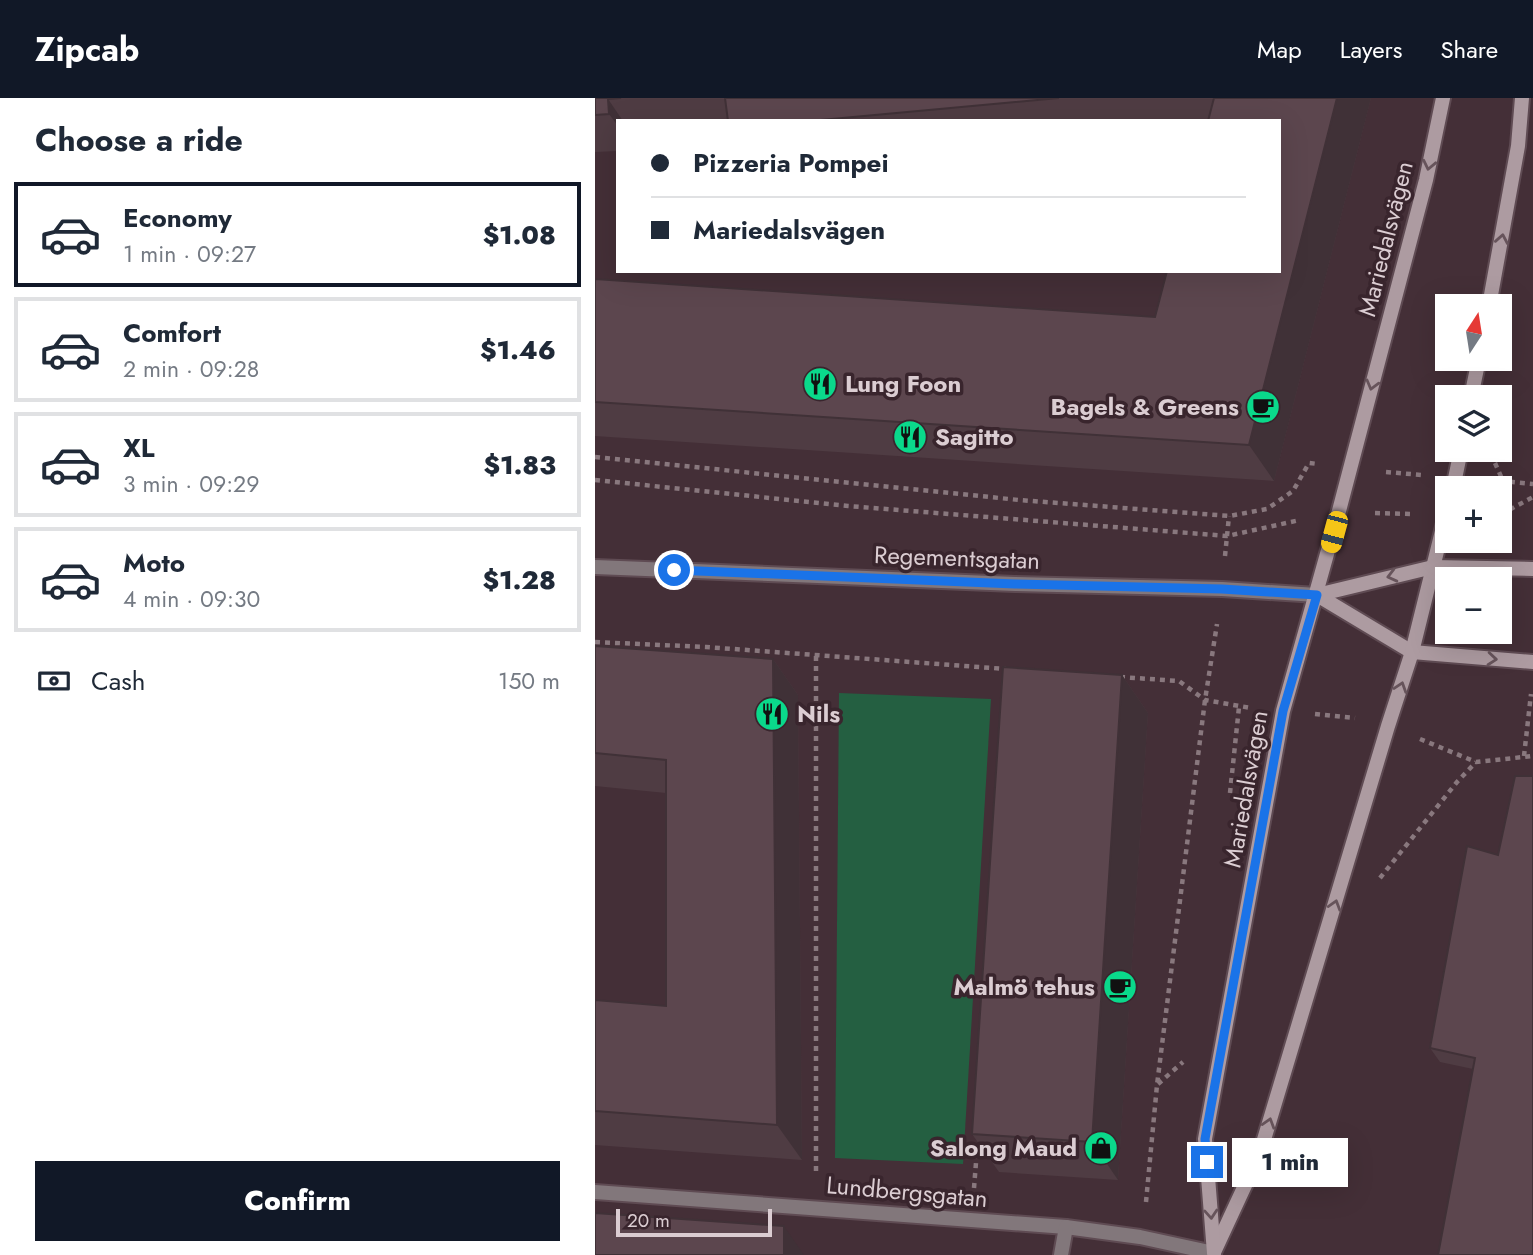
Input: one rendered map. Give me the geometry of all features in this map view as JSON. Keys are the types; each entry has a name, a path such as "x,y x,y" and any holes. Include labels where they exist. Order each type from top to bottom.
{"main road":[{"name":"Mariedalsvägen","path":"1214,1254 1205,1139 1283,711 1351,468 1426,180 1443,98"},
{"path":"1491,294 1518,146 1522,98"},
{"path":"1214,1254 1260,1153 1412,652 1436,553"},
{"name":"Regementsgatan","path":"1317,595 1433,566 1533,569"},
{"name":"Regementsgatan","path":"1317,595 1412,652 1533,662"}],"street":[{"name":"Regementsgatan","path":"595,567 1015,584 1222,589 1317,595"},
{"name":"Lundbergsgatan","path":"595,1192 1066,1227 1140,1237 1214,1254"},
{"path":"1061,1255 1066,1227"}],"path":[{"path":"595,457 1019,500 1229,516 1267,509 1293,491 1309,463 1435,481"},
{"path":"595,480 862,507 1227,536 1339,512 1435,513"},
{"path":"1512,482 1533,484"},
{"path":"1512,508 1533,497"},
{"path":"595,642 706,647 1015,669"},
{"path":"816,656 816,1208"},
{"path":"1110,676 1179,681 1205,700 1239,707 1229,799"},
{"path":"1524,756 1531,687"},
{"path":"1140,1237 1147,1198 1157,1085 1205,700"},
{"path":"1417,832 1476,762 1533,756"},
{"path":"1157,1085 1189,1056"},
{"path":"971,1220 979,1124"}],"green space":[{"path":"839,693 991,699 963,1164 835,1158"}],"building":[{"path":"595,98 621,98 608,99 609,114 595,115"},
{"path":"725,98 1059,98 832,119 728,119"},
{"path":"1214,98 1337,98 1249,445 595,402 595,279 1155,317 1166,273 1281,273 1281,119 1209,119"},
{"path":"595,646 773,659 777,1125 595,1111 595,1000 666,1006 666,760 595,753"},
{"path":"1003,667 1122,675 1092,1142 972,1134"},
{"path":"1515,776 1533,776 1533,1255 1438,1255 1475,1058 1430,1048 1467,846 1498,855"},
{"path":"595,1213 784,1226 784,1255 595,1255"}],"place":[{"name":"Lung Foon","path":"820,384"},
{"name":"Bagels & Greens","path":"1263,407"},
{"name":"Sagitto","path":"910,437"},
{"name":"Nils","path":"772,714"},
{"name":"Malmö tehus","path":"1120,987"},
{"name":"Salong Maud","path":"1101,1148"}],"route":[{"path":"674,570 1015,584 1222,589 1317,595 1283,711 1205,1139 1207,1162"}]}
